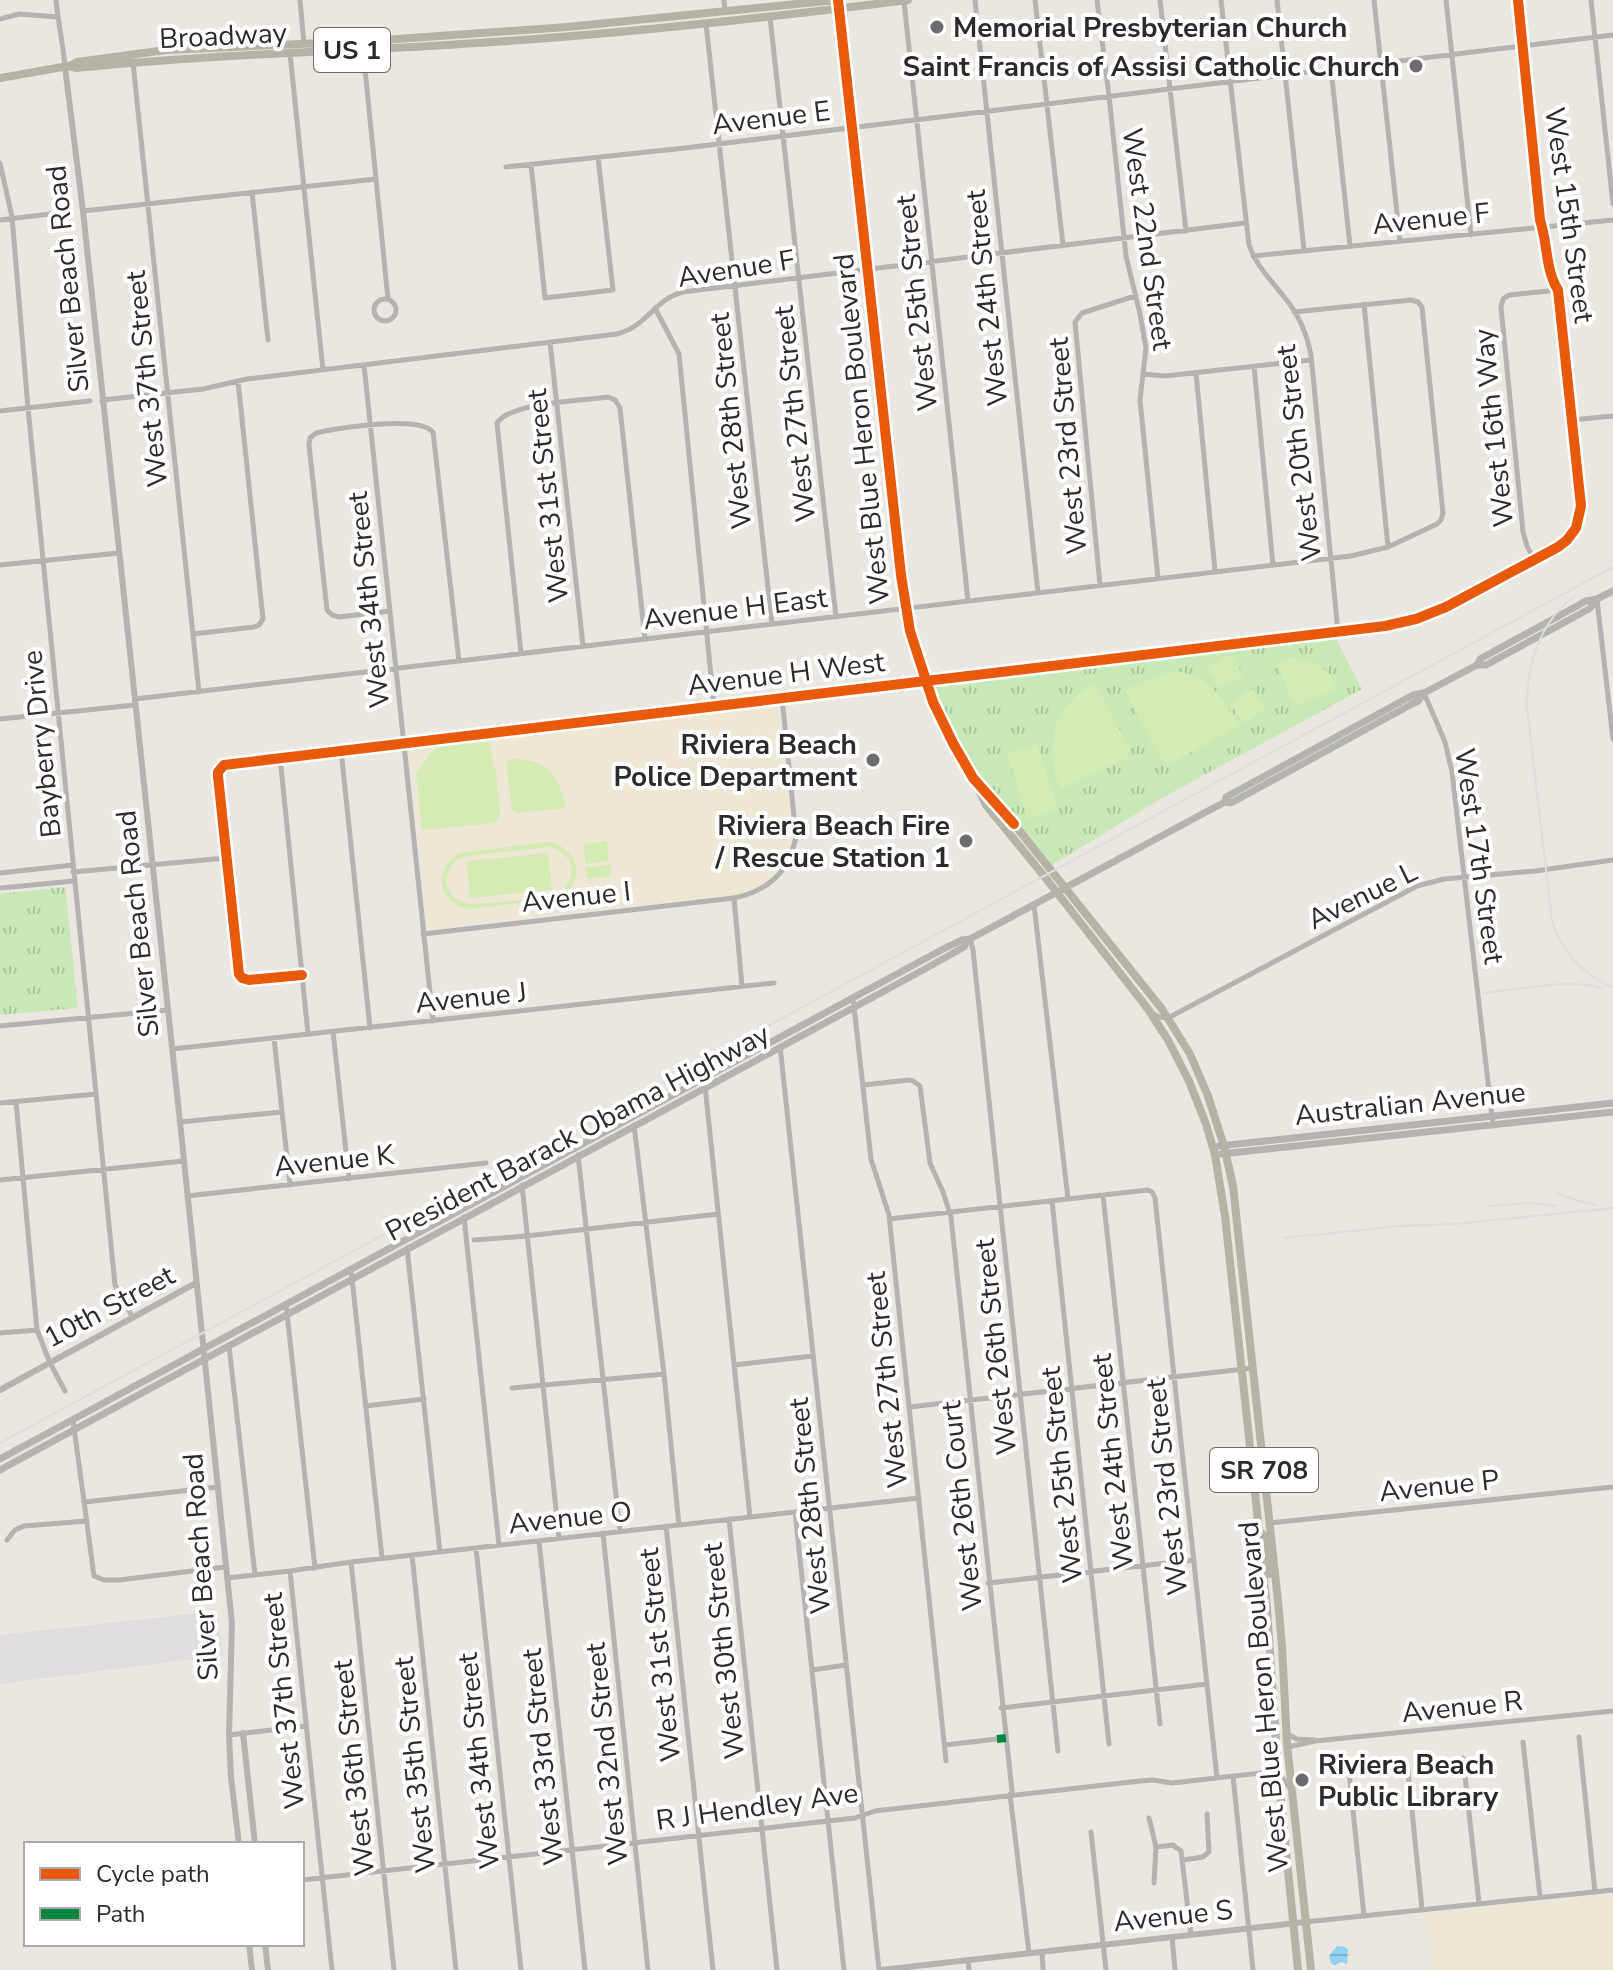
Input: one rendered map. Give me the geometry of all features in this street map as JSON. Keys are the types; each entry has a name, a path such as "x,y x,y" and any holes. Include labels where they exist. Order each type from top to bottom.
{"main road":[{"name":"Broadway","path":"66,66 144,52 499,33 772,8 906,0"},
{"name":"West Blue Heron Boulevard","path":"838,3 905,608 925,681 942,723 976,783 1014,824 1168,1040 1198,1102 1214,1151 1225,1216 1259,1531 1298,1970"},
{"name":"Broadway","path":"66,66 77,68 169,59 495,42 706,23 772,8"},
{"path":"678,26 684,22 720,18 726,12"},
{"path":"290,53 304,44"},
{"path":"169,59 174,55 214,53 219,47"},
{"name":"US 1","path":"0,78 66,66"},
{"name":"President Barack Obama Highway","path":"204,1354 229,1346 407,1249 521,1177 704,1077 964,947 969,940 1225,802 1226,797 1287,763 1413,695 1424,693 1477,665 1486,665 1589,609 1597,599 1613,591"},
{"name":"West Blue Heron Boulevard","path":"1060,890 1148,990 1179,1034 1199,1075 1226,1150 1236,1209 1270,1523 1292,1795 1311,1970"},
{"name":"President Barack Obama Highway","path":"204,1354 286,1304 406,1239 522,1186 780,1047 854,1002"},
{"name":"Australian Avenue","path":"1226,1150 1492,1115 1613,1103"},
{"name":"Australian Avenue","path":"1214,1151 1613,1112"},
{"path":"0,1459 204,1354"},
{"path":"0,1470 204,1354"},
{"path":"1252,1467 1257,1470 1263,1517 1270,1523"},
{"path":"1259,1531 1265,1536 1271,1584 1277,1593"}],"street":[{"name":"Silver Beach Road","path":"56,0 83,211 232,1623 229,1735 239,1842"},
{"path":"300,0 304,44"},
{"path":"724,0 726,12"},
{"name":"West 25th Street","path":"906,0 968,601"},
{"name":"West 24th Street","path":"975,0 1038,593"},
{"path":"1035,0 1063,246"},
{"name":"West 22nd Street","path":"1097,0 1124,238 1146,348 1140,400 1158,578"},
{"path":"1160,0 1186,231"},
{"name":"West 20th Street","path":"1221,0 1245,223 1253,256 1294,312 1306,334 1311,360 1338,632"},
{"path":"1277,0 1304,250"},
{"path":"1374,0 1400,241"},
{"path":"1446,0 1471,235"},
{"name":"West 15th Street","path":"1518,0 1540,220 1545,234 1550,276 1558,290 1581,506 1573,532"},
{"path":"1591,0 1611,163 1613,204"},
{"name":"West 27th Street","path":"772,8 836,617"},
{"path":"0,19 19,14 58,17"},
{"name":"West 28th Street","path":"706,23 772,624"},
{"name":"Avenue E","path":"506,167 720,144 1613,35"},
{"path":"363,49 388,299 394,304 396,313 389,321 381,321 374,315 374,307 381,299 388,299"},
{"path":"290,53 323,370"},
{"name":"West 37th Street","path":"133,62 199,692"},
{"path":"1331,69 1350,246"},
{"path":"531,164 545,298 613,290 598,157"},
{"name":"Bayberry Drive","path":"0,163 12,217 28,408 115,1285 133,1318"},
{"path":"83,211 376,179"},
{"path":"252,192 268,340"},
{"path":"0,220 67,212"},
{"name":"Avenue F","path":"1253,256 1613,220"},
{"name":"Avenue F","path":"102,400 617,334 642,323 655,308 675,294 1245,223"},
{"name":"West 16th Way","path":"1534,560 1523,532 1501,307 1503,299 1509,295 1558,290"},
{"name":"West 23rd Street","path":"1100,585 1075,322 1082,313 1135,296"},
{"name":"Avenue H East","path":"0,719 199,692 1331,558 1388,547 1437,524 1442,517 1423,310 1418,302 1411,300 1364,304"},
{"path":"1294,312 1364,304 1388,547"},
{"path":"655,308 679,354 714,706"},
{"name":"West 31st Street","path":"550,342 583,646"},
{"path":"1144,374 1165,376 1311,360"},
{"name":"West 34th Street","path":"364,365 433,1021"},
{"path":"1254,366 1273,565"},
{"path":"1196,373 1215,572"},
{"path":"193,634 254,627 263,619 238,381"},
{"path":"521,654 497,423 503,416 521,409 608,397 619,404 645,639"},
{"path":"0,411 90,401"},
{"path":"1572,420 1613,416"},
{"path":"390,611 339,617 329,613 326,607 309,445 310,438 319,432 413,423 428,427 433,432 459,661"},
{"name":"Avenue H West","path":"226,858 218,776 221,767 227,763 1385,626 1431,614 1561,545 1573,532"},
{"path":"0,565 119,553"},
{"path":"1597,599 1613,739"},
{"name":"West 17th Street","path":"1424,693 1441,729 1449,757 1493,1125"},
{"path":"742,986 734,898 754,893 773,881 789,861 794,845 796,828 782,698"},
{"path":"341,750 370,1028"},
{"path":"280,757 308,1034"},
{"path":"0,873 152,866 226,858 239,974 249,980 302,975"},
{"name":"Avenue L","path":"1168,1018 1417,886 1465,877 1613,860"},
{"path":"0,888 74,881"},
{"name":"Avenue I","path":"423,934 734,898"},
{"path":"1034,905 1068,1199"},
{"name":"West 26th Street","path":"969,940 975,968 1058,1751"},
{"name":"Avenue J","path":"172,1049 774,983"},
{"name":"West 27th Street","path":"854,1002 873,1167 887,1204 889,1219 946,1761"},
{"path":"1148,1009 1159,1017 1168,1018"},
{"path":"0,1026 168,1010"},
{"path":"333,1032 349,1179"},
{"name":"West 28th Street","path":"779,1037 880,1970"},
{"path":"274,1038 290,1185"},
{"name":"West 30th Street","path":"704,1077 750,1517"},
{"name":"West 26th Court","path":"863,1085 909,1080 920,1086 930,1163 943,1192 951,1222 1029,1953"},
{"path":"0,1103 96,1094"},
{"path":"16,1102 37,1330 65,1391"},
{"path":"180,1122 282,1112"},
{"name":"West 31st Street","path":"633,1116 679,1525"},
{"path":"577,1146 620,1531"},
{"path":"0,1180 184,1161"},
{"name":"Avenue K","path":"187,1196 486,1163"},
{"path":"521,1177 559,1538"},
{"name":"West 23rd Street","path":"1103,1195 1148,1190 1155,1198 1217,1778"},
{"path":"889,1219 1103,1195"},
{"name":"West 24th Street","path":"1103,1195 1160,1724"},
{"name":"West 25th Street","path":"1052,1201 1109,1744"},
{"path":"464,1213 499,1545"},
{"path":"474,1240 718,1214"},
{"path":"406,1239 440,1552"},
{"path":"351,1269 382,1558"},
{"name":"10th Street","path":"0,1390 196,1283"},
{"name":"West 37th Street","path":"286,1304 315,1568"},
{"path":"0,1333 37,1330"},
{"path":"229,1346 255,1576"},
{"path":"734,1365 813,1356"},
{"path":"909,1407 1253,1368"},
{"path":"512,1388 664,1374"},
{"path":"366,1406 424,1399"},
{"path":"73,1420 94,1576 119,1580 225,1567"},
{"path":"85,1502 217,1487"},
{"name":"Avenue P","path":"1270,1523 1613,1487"},
{"name":"Avenue O","path":"227,1578 919,1498"},
{"path":"795,1512 844,1970"},
{"name":"West 30th Street","path":"729,1519 777,1970"},
{"path":"7,1540 15,1530 24,1526 87,1521"},
{"name":"West 31st Street","path":"666,1526 713,1970"},
{"name":"West 32nd Street","path":"603,1533 648,1970"},
{"name":"West 33rd Street","path":"539,1541 585,1970"},
{"name":"West 34th Street","path":"476,1548 521,1970"},
{"name":"West 35th Street","path":"412,1555 456,1970"},
{"path":"988,1583 1194,1560"},
{"name":"West 36th Street","path":"351,1562 394,1970"},
{"name":"West 37th Street","path":"290,1571 332,1970"},
{"path":"812,1670 846,1665"},
{"path":"1001,1708 1207,1684"},
{"name":"Avenue R","path":"1288,1747 1315,1741 1613,1711"},
{"path":"229,1735 306,1726"},
{"path":"243,1733 255,1842"},
{"name":"Avenue R","path":"1287,1734 1297,1739 1315,1741"},
{"path":"1579,1737 1595,1892"},
{"path":"945,1745 997,1739"},
{"path":"1523,1742 1540,1897"},
{"path":"1463,1758 1479,1903"},
{"path":"1407,1762 1422,1909"},
{"path":"1217,1778 1278,1771 1292,1795"},
{"path":"1349,1772 1364,1916"},
{"path":"1233,1776 1253,1970"},
{"name":"R J Hendley Ave","path":"304,1880 855,1818 875,1811 1011,1795 1140,1781 1172,1783 1217,1778"},
{"path":"1183,1860 1203,1857 1209,1852 1207,1814"},
{"path":"1149,1818 1156,1847 1154,1883"},
{"path":"1091,1832 1106,1970"},
{"path":"1156,1847 1173,1845 1181,1851 1191,1935"},
{"name":"Avenue S","path":"880,1970 1613,1890"},
{"path":"1172,1937 1175,1970"},
{"path":"249,1946 252,1970"},
{"path":"265,1946 268,1970"},
{"path":"1042,1952 1043,1970"},
{"path":"968,1960 969,1970"}],"shaded area":[{"path":"779,704 793,830 791,847 777,872 752,892 428,928 410,752 414,748"},
{"path":"217,1611 223,1655 0,1684 0,1635"},
{"path":"1613,1895 1613,1970 1433,1970 1426,1914"}],"green space":[{"path":"1334,635 1362,689 1162,798 1052,865 980,776 934,690 939,683"},
{"path":"1231,654 1243,676 1219,688 1207,667"},
{"path":"1291,658 1320,665 1337,689 1299,704 1293,703 1277,663"},
{"path":"1171,671 1195,676 1213,688 1240,726 1169,764 1162,761 1125,690"},
{"path":"1095,684 1130,749 1127,758 1060,789 1053,758 1055,729 1069,703"},
{"path":"1252,688 1266,708 1244,724 1230,704"},
{"path":"488,741 496,773 500,815 495,823 422,830 416,773 436,747"},
{"path":"1037,744 1058,809 1028,819 1007,754"},
{"path":"506,761 534,762 550,772 560,787 566,808 516,813 512,810"},
{"path":"607,841 609,861 586,864 583,844"},
{"path":"544,842 556,844 571,855 576,873 574,882 559,898 469,909 451,900 442,885 445,868 459,853","holes":["548,847 559,851 571,866 569,882 558,893 469,904 449,891 449,870 461,857"]},
{"path":"548,853 552,890 470,898 466,861"},
{"path":"610,865 611,876 587,879 586,867"},
{"path":"65,887 78,1008 0,1015 0,894"}],"water":[{"path":"1337,1946 1348,1950 1347,1964 1331,1963 1329,1956"}],"railway":[{"path":"0,1443 1613,567"},
{"path":"1575,596 1544,631 1529,677 1527,708 1552,921 1575,961 1613,988"},
{"path":"1484,993 1558,984 1603,988"},
{"path":"1556,1193 1597,1205"},
{"path":"1488,1206 1529,1203 1556,1206"},
{"path":"1284,1238 1613,1208"}],"marked path":[{"path":"997,1739 1006,1738"}],"cycle path":[{"path":"838,0 901,575 910,631 933,702 953,743 973,778 1014,824"},
{"path":"302,975 249,980 239,974 218,776 224,765 1385,626 1416,619 1446,607 1567,540 1576,528 1581,506 1558,290 1551,274 1540,220 1518,0"}],"place":[{"name":"Memorial Presbyterian Church","path":"937,27"},
{"name":"Saint Francis of Assisi Catholic Church","path":"1416,66"},
{"name":"Riviera Beach Police Department","path":"873,760"},
{"name":"Riviera Beach Fire / Rescue Station 1","path":"966,841"},
{"name":"Riviera Beach Public Library","path":"1302,1780"}]}
